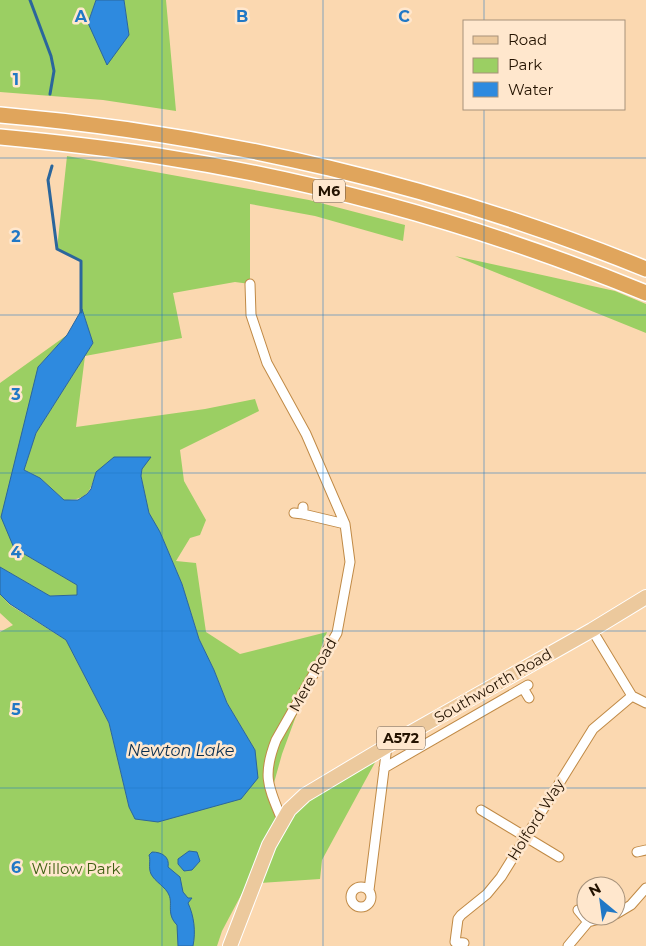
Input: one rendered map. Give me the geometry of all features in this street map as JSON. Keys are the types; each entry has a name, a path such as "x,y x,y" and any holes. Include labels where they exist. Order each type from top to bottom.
{"highway":[{"name":"M6","path":"0,115 44,118 162,135 300,161 467,205 554,234 646,269"},
{"name":"M6","path":"0,137 158,156 283,180 374,202 465,228 548,255 646,293"}],"main road":[{"name":"Southworth Road","path":"230,946 269,845 282,820 296,802 315,788 592,630 646,596"}],"street":[{"name":"Mere Road","path":"250,284 251,315 267,363 306,434 346,524 350,562 337,632 276,740 269,759 268,782 282,820"},
{"path":"300,511 346,524"},
{"path":"592,630 632,696 646,703"},
{"path":"384,768 526,686 529,698"},
{"name":"Holford Way","path":"464,943 456,942 458,919 487,894 501,877 593,729 632,696"},
{"path":"369,890 387,746"},
{"path":"481,810 559,857"},
{"path":"626,908 646,888"},
{"path":"568,946 585,926"}],"green space":[{"path":"0,0 96,0 88,23 129,35 124,0 166,0 176,111 103,100 0,92"},
{"name":"Willow Park","path":"67,156 309,200 405,225 403,241 315,216 250,204 250,284 235,282 173,293 182,338 85,356 76,427 205,409 255,399 259,411 180,450 184,481 206,520 200,535 190,538 176,561 196,563 206,632 240,654 327,632 282,754 272,790 290,819 299,805 378,757 322,860 320,879 248,882 222,931 217,946 0,946 0,632 13,625 0,613 0,594 10,605 66,640 109,723 129,807 255,750 227,703 199,639 182,584 160,532 149,514 141,476 142,469 96,472 87,494 72,500 64,500 40,478 24,470 36,433 93,343 82,309 81,261 57,249"},
{"path":"455,256 615,291 646,304 646,333"},
{"path":"67,335 38,367 14,548 77,585 77,595 50,596 0,567 0,383"}],"water":[{"path":"96,0 124,0 129,35 107,65 88,23"},
{"name":"Newton Lake","path":"82,309 93,343 36,433 24,470 40,478 64,500 78,500 91,489 96,472 114,457 151,457 142,469 141,476 149,513 160,532 182,584 199,639 227,703 255,750 258,778 241,799 158,822 135,819 129,807 109,723 66,640 10,604 0,594 0,567 50,596 77,595 77,585 14,548 1,517 38,367 67,335"},
{"path":"189,851 197,852 200,861 192,870 184,871 178,864 178,859"},
{"path":"152,852 162,854 168,860 168,867 180,877 183,892 188,898 192,898 188,903 194,924 193,946 178,946 177,925 172,917 169,895 150,871 149,855"}],"waterway":[{"path":"30,0 51,56 54,71 50,94"},
{"path":"52,166 48,180 57,249 81,261 81,312"}]}
